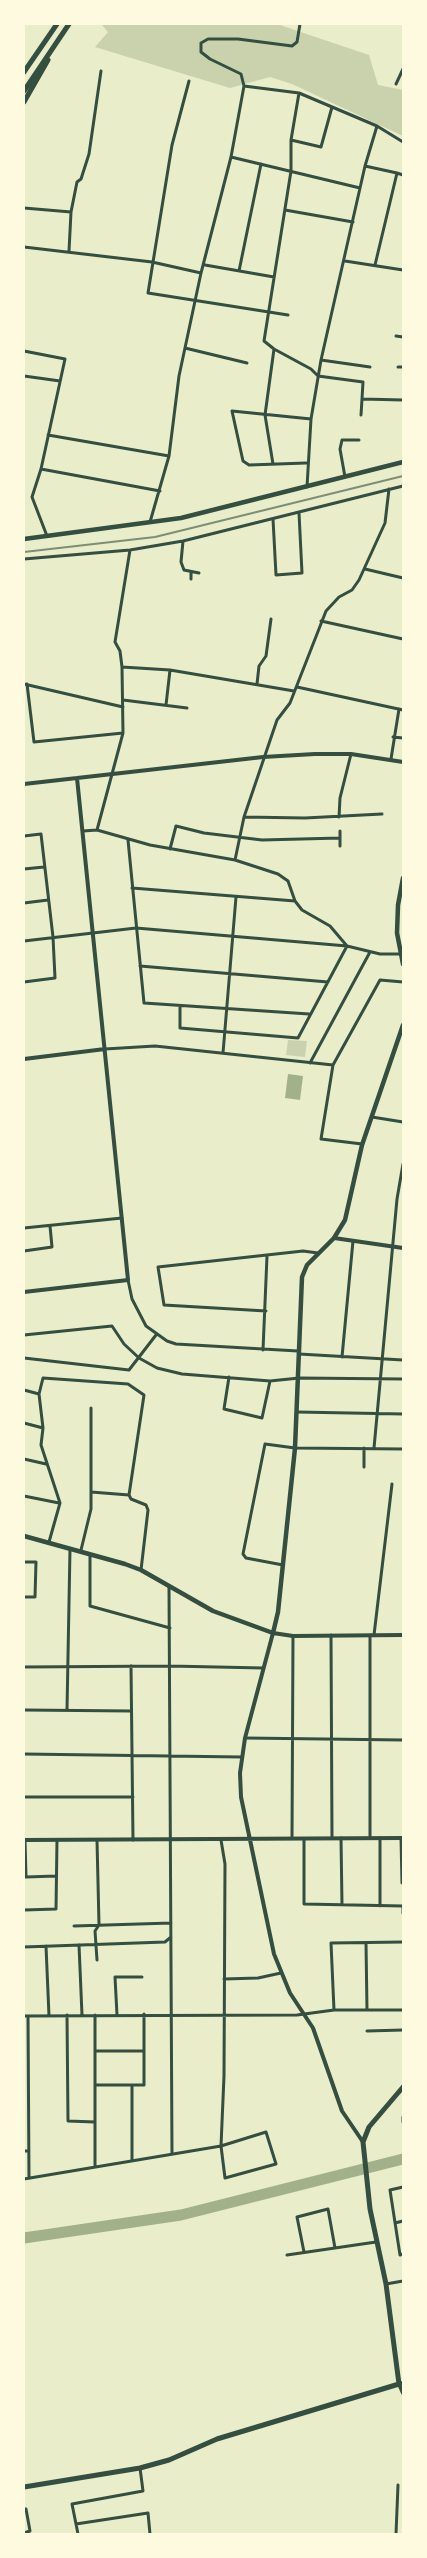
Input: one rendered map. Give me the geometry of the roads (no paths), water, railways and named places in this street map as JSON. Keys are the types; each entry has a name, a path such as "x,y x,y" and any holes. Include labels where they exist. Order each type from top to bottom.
{"main road":[{"path":"24,102 69,24"},
{"path":"24,72 56,25"},
{"path":"24,91 63,34"},
{"path":"24,539 213,512 403,462"},
{"path":"403,878 398,933 403,963"},
{"path":"24,1536 80,1550 141,1570 213,1611 273,1633 283,1565 295,1448 302,1277 307,1265 334,1238 345,1220 362,1144 403,1025"},
{"path":"24,2488 140,2468 169,2460 217,2439 401,2384 386,2284 376,2242 363,2142 369,2128 403,2086"}],"street":[{"path":"150,522 169,456 184,348 231,157 244,86 240,74 210,59 201,52 201,43 208,39 238,39 292,46 297,42 300,24"},
{"path":"396,84 403,69"},
{"path":"69,251 71,212 76,184 81,179 89,154 101,71"},
{"path":"189,81 172,145 148,293 288,315"},
{"path":"244,86 299,93 377,126 403,142"},
{"path":"299,93 291,140 291,171 286,210 264,341 274,349 311,369 318,376 363,382 361,415"},
{"path":"291,140 321,147 332,107"},
{"path":"307,487 306,463 321,360 365,166 377,126"},
{"path":"231,157 360,188"},
{"path":"239,271 261,164"},
{"path":"365,166 403,174"},
{"path":"375,265 397,173"},
{"path":"24,208 71,212"},
{"path":"286,210 353,222"},
{"path":"24,247 152,262 201,273"},
{"path":"345,260 403,270"},
{"path":"205,265 274,277"},
{"path":"396,336 403,337"},
{"path":"184,348 247,363"},
{"path":"273,464 265,415 274,349"},
{"path":"24,351 65,359 41,469 32,497 47,536"},
{"path":"321,360 370,366"},
{"path":"398,367 403,367"},
{"path":"24,376 60,381"},
{"path":"362,399 403,400"},
{"path":"306,463 249,466 242,461 232,411 311,419"},
{"path":"48,435 169,456"},
{"path":"344,477 340,449 342,440 359,440"},
{"path":"41,469 160,491"},
{"path":"24,560 130,550 183,541 403,486"},
{"path":"234,860 244,817 277,720 290,703 326,611 339,597 352,590 364,569 385,523 389,490"},
{"path":"273,519 276,575 302,573 299,513"},
{"path":"183,541 181,562 184,570 199,574"},
{"path":"97,830 114,773 123,733 122,666 120,651 115,642 130,550"},
{"path":"364,569 403,578"},
{"path":"191,573 191,580"},
{"path":"257,684 260,666 266,656 271,619"},
{"path":"321,621 403,639"},
{"path":"122,666 170,670 294,691"},
{"path":"166,705 170,670"},
{"path":"123,707 25,684 34,742 123,733"},
{"path":"297,687 401,709 391,759"},
{"path":"123,700 186,708"},
{"path":"394,737 403,738"},
{"path":"338,817 340,798 351,754"},
{"path":"24,784 263,758 351,754 403,762"},
{"path":"77,778 95,933 128,1280 139,1314 156,1335 176,1344 403,1360"},
{"path":"244,817 338,817 382,814"},
{"path":"170,849 176,826 239,838 296,840 340,838"},
{"path":"84,830 97,830 128,840 234,860 278,874 288,881 295,901 302,910 330,926 347,946"},
{"path":"340,831 340,846"},
{"path":"24,836 41,834 53,938 55,978 24,982"},
{"path":"128,840 144,1003 309,1014"},
{"path":"24,869 44,867"},
{"path":"132,888 236,898 295,901"},
{"path":"223,1053 236,898"},
{"path":"24,903 48,900"},
{"path":"24,941 136,928 347,946 370,952 401,954"},
{"path":"180,1006 180,1028 226,1030 298,1038 309,1014 347,946"},
{"path":"310,1063 370,952"},
{"path":"140,966 328,982"},
{"path":"362,1144 321,1139 333,1065 380,980 403,982"},
{"path":"24,1059 105,1049 155,1046 333,1065"},
{"path":"371,1117 403,1122"},
{"path":"374,1448 392,1246 403,1164"},
{"path":"24,1228 123,1218"},
{"path":"24,1250 52,1248 50,1226"},
{"path":"334,1238 403,1248"},
{"path":"342,1357 353,1241"},
{"path":"266,1311 164,1305 158,1267 303,1251 318,1253"},
{"path":"263,1350 267,1256"},
{"path":"24,1292 128,1280"},
{"path":"24,1335 112,1326 124,1344 139,1358 157,1368 170,1372 270,1381 299,1378 403,1379"},
{"path":"24,1358 129,1370 156,1335"},
{"path":"229,1377 224,1409 262,1418 270,1381"},
{"path":"50,1542 60,1503 41,1445 43,1428 39,1394 43,1378 128,1384 144,1395 129,1495 131,1499 146,1505 148,1510 141,1570"},
{"path":"24,1390 39,1394"},
{"path":"80,1550 90,1514 91,1408"},
{"path":"297,1412 403,1414"},
{"path":"24,1423 43,1428"},
{"path":"283,1565 246,1558 244,1554 265,1444 295,1448 403,1449"},
{"path":"364,1448 364,1467"},
{"path":"24,1459 46,1464"},
{"path":"370,1838 368,1740 372,1635 392,1484"},
{"path":"91,1492 129,1495"},
{"path":"24,1496 60,1503"},
{"path":"67,1710 70,1548"},
{"path":"90,1553 90,1606 170,1628"},
{"path":"24,1562 36,1562 35,1597 24,1597"},
{"path":"169,1586 172,2154"},
{"path":"363,2142 350,2125 337,2099 317,2037 290,1993 270,1939 262,1889 249,1839 241,1797 241,1757 273,1633 293,1636 403,1635"},
{"path":"331,1635 332,1838"},
{"path":"292,1838 293,1636"},
{"path":"131,1666 133,1840"},
{"path":"24,1667 170,1666 263,1668"},
{"path":"24,1710 132,1711"},
{"path":"245,1738 403,1740"},
{"path":"24,1754 241,1757"},
{"path":"24,1797 133,1797"},
{"path":"304,1838 304,1904 403,1906 403,1913"},
{"path":"340,1838 342,1905"},
{"path":"380,1838 380,1906"},
{"path":"56,1876 25,1877 24,1840 170,1841 402,1838 402,1883"},
{"path":"24,1910 56,1909 57,1840"},
{"path":"97,1960 95,1932 99,1925 98,1840"},
{"path":"24,2179 221,2146 266,2132 276,2164 225,2178 221,2146 225,1864 222,1840"},
{"path":"74,1926 171,1923"},
{"path":"24,1947 165,1942 171,1936"},
{"path":"334,2010 332,1943 403,1942"},
{"path":"366,1943 367,2010"},
{"path":"79,1945 82,2015"},
{"path":"46,1946 49,2016"},
{"path":"224,1979 258,1978 281,1973"},
{"path":"117,2015 115,1977 142,1977"},
{"path":"29,2178 25,2063 26,2016 144,2014 297,2015 334,2010 403,2010"},
{"path":"95,2085 144,2085 144,2014"},
{"path":"67,2015 68,2121 95,2122"},
{"path":"95,2015 95,2167"},
{"path":"367,2032 403,2030"},
{"path":"95,2052 144,2051"},
{"path":"132,2085 132,2161"},
{"path":"403,2117 403,2122"},
{"path":"24,2151 29,2151"},
{"path":"403,2187 390,2190 400,2255 403,2254"},
{"path":"304,2252 297,2217 328,2209 335,2248"},
{"path":"395,2223 403,2221"},
{"path":"287,2255 376,2242"},
{"path":"386,2284 403,2281"},
{"path":"401,2384 403,2393"},
{"path":"78,2534 72,2504 143,2491 140,2468"},
{"path":"396,2534 398,2485"},
{"path":"24,2509 26,2509 30,2531 24,2533"},
{"path":"76,2524 148,2513 150,2534"}],"waterway":[{"path":"24,2238 181,2215 403,2159"}],"railway":[{"path":"24,552 155,537 403,476"}]}
